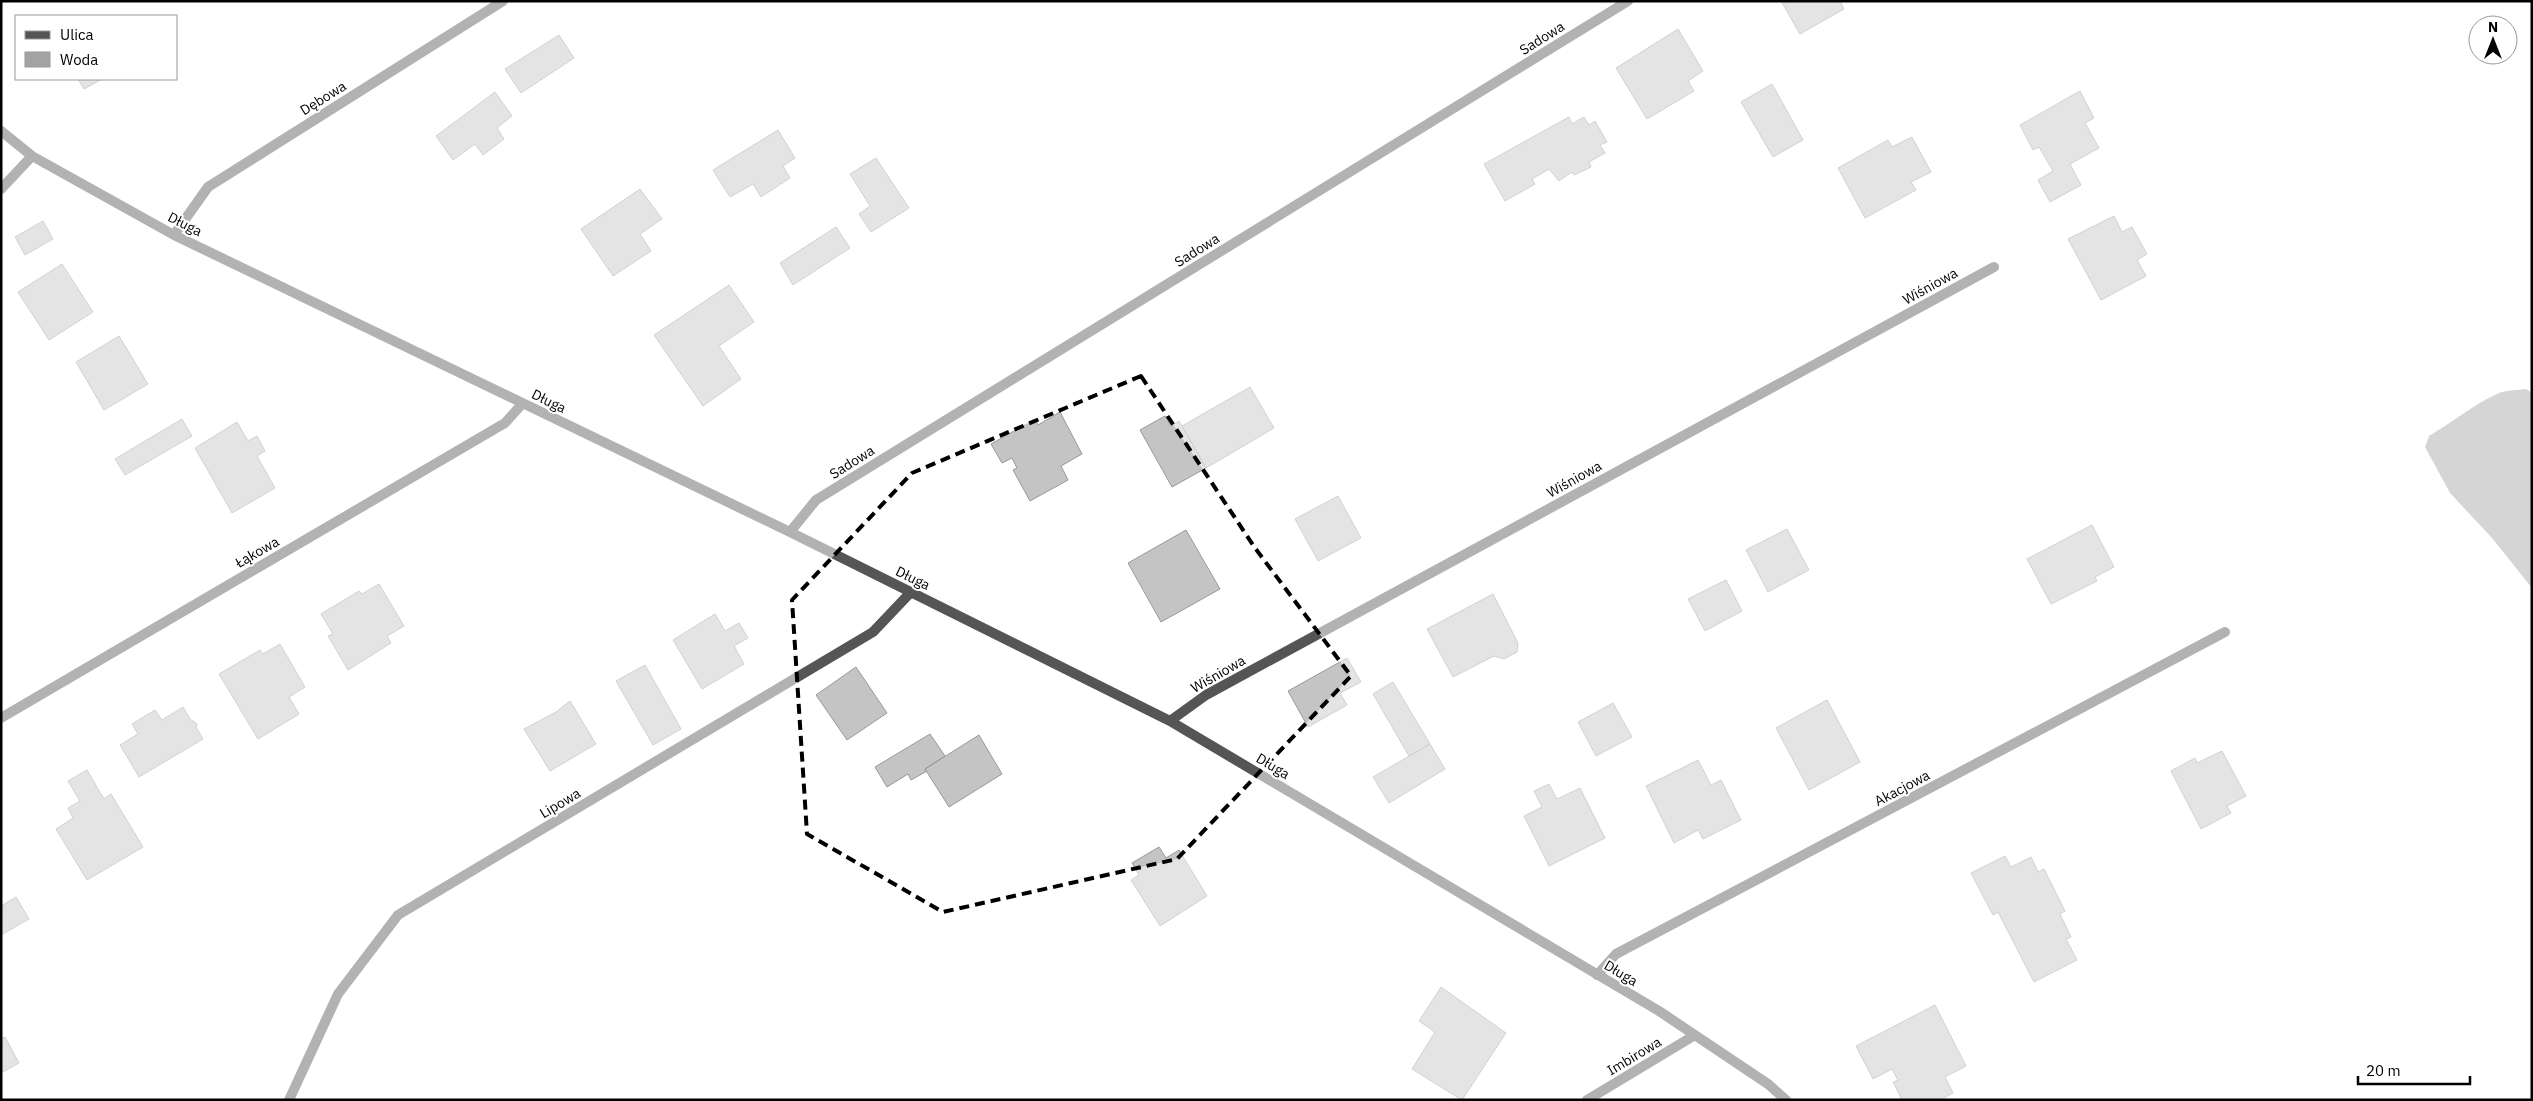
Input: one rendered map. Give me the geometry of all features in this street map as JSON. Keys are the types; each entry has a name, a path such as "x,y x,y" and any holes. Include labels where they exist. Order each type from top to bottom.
{"street":[{"name":"Dębowa","path":"174,235 208,187 503,1"},
{"name":"Sadowa","path":"790,532 816,500 1628,1"},
{"name":"Długa","path":"1,131 32,156 174,235 790,532 1170,721 1695,1035 1768,1084 1786,1100"},
{"path":"1,189 32,156"},
{"name":"Wiśniowa","path":"1170,721 1206,695 1994,267"},
{"name":"Łąkowa","path":"1,718 505,423 522,404"},
{"name":"Lipowa","path":"290,1100 338,994 398,916 873,632 911,592"},
{"name":"Akacjowa","path":"1597,975 1616,954 2225,632"},
{"name":"Imbirowa","path":"1587,1100 1695,1035"}],"highlighted area":[{"path":"1141,376 1255,548 1351,676 1177,859 943,912 807,834 792,600 912,473"}],"water":[{"path":"2526,389 2532,393 2532,588 2492,538 2450,493 2425,447 2429,436 2481,402 2502,392"}],"building":[{"path":"1781,1 1840,1 1844,9 1800,34"},
{"path":"1678,29 1703,71 1688,81 1694,91 1647,119 1616,68"},
{"path":"559,35 574,58 521,93 505,69"},
{"path":"79,80 100,80 84,89"},
{"path":"1772,84 1803,140 1773,157 1741,102"},
{"path":"2080,91 2094,118 2085,123 2099,148 2070,164 2081,185 2050,202 2038,180 2053,171 2039,147 2033,150 2020,125"},
{"path":"495,92 512,116 497,128 504,139 483,155 475,144 453,160 436,136"},
{"path":"1569,117 1572,124 1584,117 1589,125 1595,121 1607,142 1600,145 1605,153 1589,162 1591,167 1574,175 1572,172 1559,181 1549,169 1532,179 1535,184 1505,201 1484,164"},
{"path":"778,130 795,158 783,166 790,178 761,197 753,184 730,197 713,170"},
{"path":"1912,137 1931,172 1911,182 1916,190 1865,218 1838,168 1888,140 1892,147"},
{"path":"876,158 909,208 871,232 859,214 870,206 850,174"},
{"path":"640,189 662,219 640,234 651,251 613,276 581,229"},
{"path":"2114,216 2122,232 2132,227 2147,254 2137,260 2146,276 2101,300 2068,239"},
{"path":"43,221 53,239 25,255 15,237"},
{"path":"836,227 850,248 793,285 780,263"},
{"path":"62,264 93,312 49,340 18,292"},
{"path":"729,285 754,322 719,346 741,379 703,406 654,335"},
{"path":"119,336 148,384 104,410 76,362"},
{"path":"1250,387 1274,428 1206,468 1182,426"},
{"path":"1060,412 1082,454 1061,466 1068,480 1030,501 1013,470 1017,468 1012,458 1002,463 991,444 1035,419 1038,425"},
{"path":"1165,416 1171,426 1179,421 1206,468 1172,487 1140,430"},
{"path":"182,419 192,436 125,475 115,459"},
{"path":"237,422 248,441 257,436 265,451 257,456 275,488 232,513 195,448"},
{"path":"1338,496 1361,538 1318,561 1295,519"},
{"path":"2092,525 2114,567 2095,577 2097,581 2051,604 2027,559"},
{"path":"1787,529 1809,570 1768,592 1746,550"},
{"path":"1186,530 1220,589 1161,622 1128,563"},
{"path":"1726,580 1742,611 1705,631 1688,599"},
{"path":"379,584 404,626 387,636 391,643 348,670 328,636 333,634 321,614 359,591 362,594"},
{"path":"1493,594 1518,643 1517,652 1504,659 1494,656 1453,677 1427,629"},
{"path":"715,614 725,631 739,623 748,638 734,646 744,664 702,689 673,640"},
{"path":"280,644 305,687 289,697 299,714 258,739 219,674 260,650 263,654"},
{"path":"1347,658 1361,682 1340,693 1347,705 1308,727 1288,691"},
{"path":"645,665 681,729 653,745 616,681"},
{"path":"856,667 887,713 847,740 816,695"},
{"path":"1393,682 1430,744 1409,756 1373,694"},
{"path":"1827,700 1860,762 1809,790 1776,728"},
{"path":"570,701 596,744 550,771 524,729 556,712"},
{"path":"1613,703 1632,737 1596,756 1578,722"},
{"path":"183,707 190,719 197,724 196,727 203,739 139,777 120,745 138,734 132,724 155,710 162,720"},
{"path":"930,734 945,756 925,769 927,771 911,780 908,774 887,787 875,767"},
{"path":"979,735 1002,774 949,807 925,769"},
{"path":"1430,744 1445,769 1389,803 1373,777"},
{"path":"2222,751 2246,796 2227,806 2231,813 2201,829 2171,771 2195,758 2197,763"},
{"path":"1698,760 1711,785 1721,780 1741,820 1703,839 1698,830 1674,843 1646,786"},
{"path":"87,770 104,799 111,794 143,847 87,880 56,829 73,818 68,808 80,801 68,781"},
{"path":"1549,784 1557,799 1580,788 1605,838 1549,866 1524,816 1542,807 1534,791"},
{"path":"1159,847 1166,858 1179,850 1207,896 1160,926 1131,880 1139,875 1132,863"},
{"path":"2005,856 2011,867 2031,857 2038,872 2044,869 2065,911 2060,914 2071,937 2066,939 2077,960 2034,982 1998,912 1993,915 1971,873"},
{"path":"16,897 29,919 1,935 1,906"},
{"path":"1441,987 1506,1033 1462,1100 1412,1069 1435,1032 1419,1021"},
{"path":"1935,1005 1966,1066 1945,1077 1953,1093 1940,1100 1902,1100 1893,1082 1898,1080 1892,1069 1873,1079 1856,1046"},
{"path":"5,1037 19,1063 1,1073 1,1039"}]}
